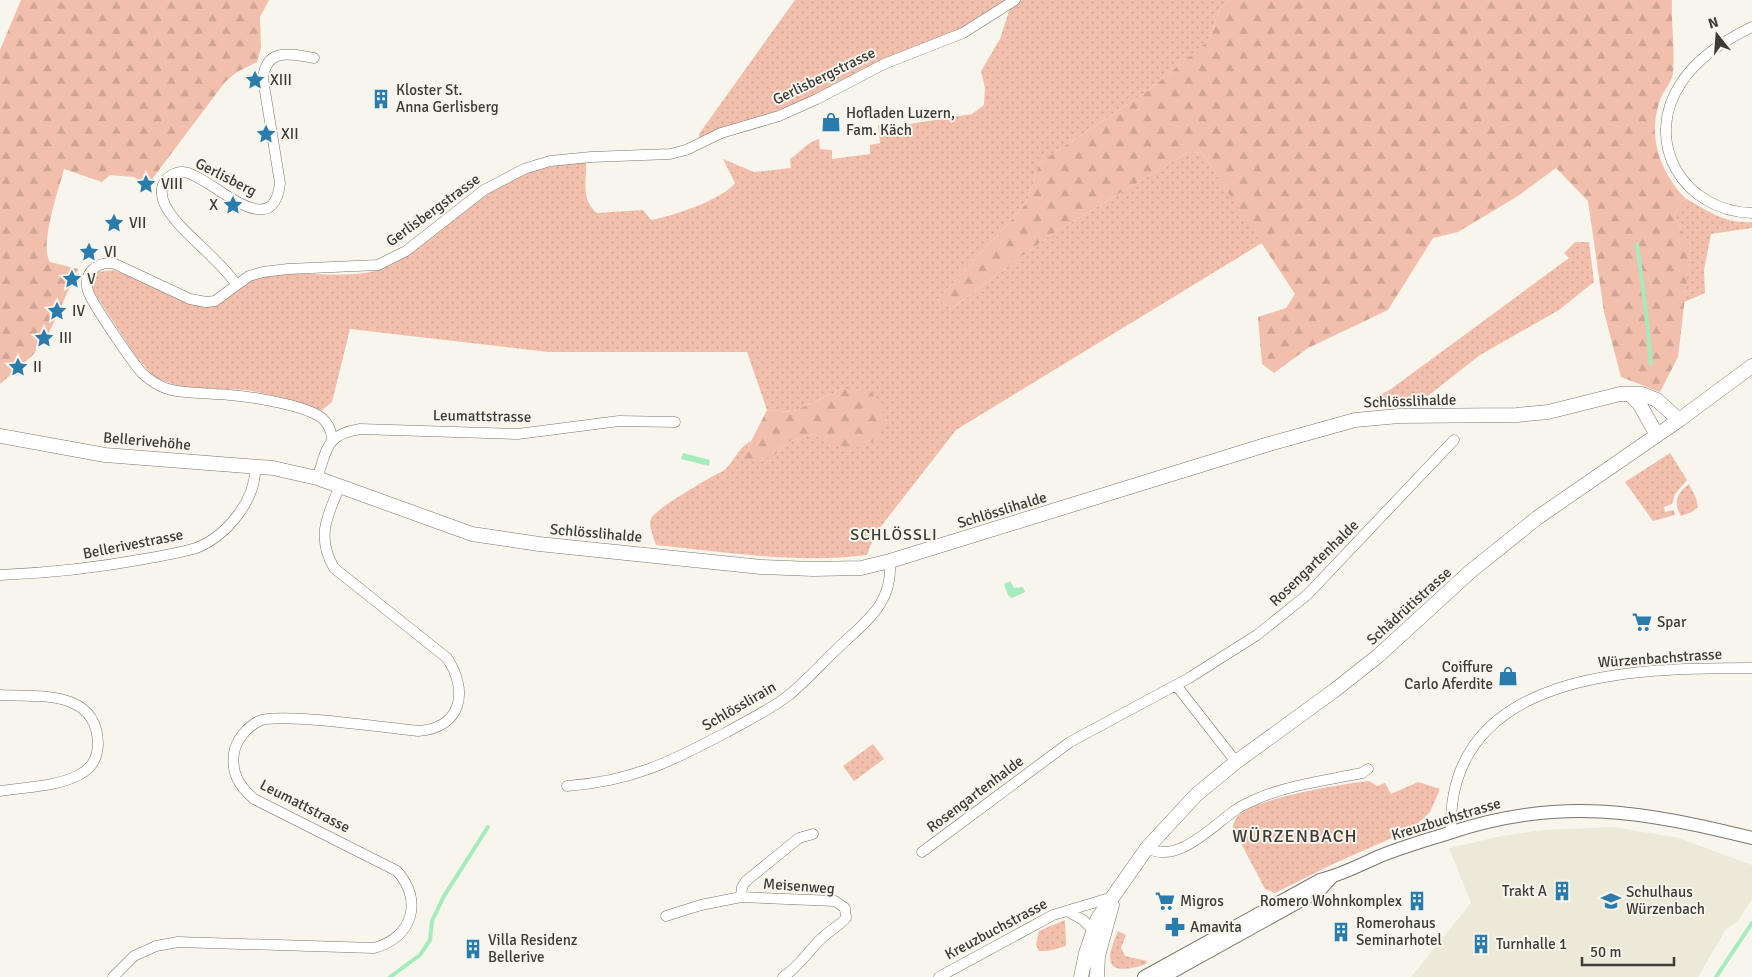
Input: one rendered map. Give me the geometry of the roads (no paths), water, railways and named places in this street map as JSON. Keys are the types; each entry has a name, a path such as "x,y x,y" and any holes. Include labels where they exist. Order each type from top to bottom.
{"main road":[{"name":"Schädrütistrasse","path":"1090,977 1094,931 1098,918 1147,848 1196,794 1371,661 1471,572 1538,518 1679,420 1752,366"},
{"name":"Schlösslihalde","path":"293,472 317,478 472,534 539,544 761,567 861,568 890,561 1334,424 1399,416 1517,415 1548,412 1611,395 1642,394 1657,400 1679,420"},
{"path":"1631,395 1640,405 1657,435"},
{"name":"Bellerivehöhe","path":"0,436 105,455 255,466 293,472"},
{"name":"Schädrütistrasse","path":"1090,977 1098,956 1114,897"}],"street":[{"name":"Gerlisbergstrasse","path":"332,438 331,429 322,418 296,408 256,398 180,392 166,389 151,382 131,358 88,293 87,282 89,273 95,266 113,263 190,298 206,302 215,301 236,284 256,274 288,269 378,265 406,251 484,190 524,169 550,161 591,156 670,154 686,150 721,133 779,116 817,99 884,64 963,33 1015,0"},
{"path":"1752,27 1716,48 1692,67 1673,98 1667,115 1666,133 1669,154 1678,174 1692,191 1712,204 1730,210 1752,213"},
{"name":"Gerlisberg","path":"236,284 228,271 165,206 162,190 164,182 173,174 182,172 190,174 231,199 251,208 264,208 271,205 279,192 280,183 263,79 265,66 277,55 289,53 314,58"},
{"name":"Leumattstrasse","path":"332,438 342,432 360,429 518,434 619,421 675,422"},
{"path":"317,478 332,438"},
{"name":"Rosengartenhalde","path":"922,852 1070,742 1176,685 1257,636 1307,595 1454,440"},
{"name":"Bellerivestrasse","path":"0,576 102,567 196,548 215,538 236,516 249,496 255,474 255,466"},
{"name":"Leumattstrasse","path":"113,977 134,956 166,943 374,948 386,945 396,939 409,921 411,891 406,881 397,871 254,799 240,786 233,762 235,748 242,735 260,721 287,718 418,731 430,730 442,725 451,717 459,702 460,687 457,672 447,658 334,568 326,555 324,533 327,519 340,486"},
{"name":"Schlösslirain","path":"567,786 599,784 626,778 654,768 769,709 789,694 872,615 888,593 891,579 890,561"},
{"name":"Würzenbachstrasse","path":"1450,832 1450,808 1453,790 1466,757 1488,728 1508,712 1539,695 1569,683 1602,676 1752,668"},
{"path":"1176,685 1236,762"},
{"path":"0,695 57,697 72,701 86,711 96,726 98,741 97,756 93,764 78,775 64,780 0,791"},
{"path":"1147,848 1159,853 1185,846 1239,808 1262,797 1287,788 1345,776 1368,769"},
{"name":"Kreuzbuchstrasse","path":"1144,977 1320,880 1332,877 1380,856 1450,832 1513,815 1559,810 1640,813 1752,838"},
{"name":"Meisenweg","path":"741,897 740,891 746,881 799,838 813,834"},
{"name":"Kreuzbuchstrasse","path":"1163,977 1307,898 1320,890 1332,877"},
{"name":"Meisenweg","path":"666,916 701,905 741,897 835,901 845,908 846,918 822,938 794,971 783,977"},
{"name":"Kreuzbuchstrasse","path":"939,977 1054,915 1069,912 1078,906 1114,897"},
{"name":"Kreuzbuchstrasse","path":"1069,912 1083,920 1094,931"}],"waterway":[{"path":"1637,244 1651,364"},
{"path":"390,977 420,955 430,940 432,921 444,896 488,827"},
{"path":"1716,977 1752,923"}],"place":[{"name":"XIII","path":"255,80"},
{"name":"Kloster St. Anna Gerlisberg","path":"381,99"},
{"name":"Hofladen Luzern, Fam. Käch","path":"831,122"},
{"name":"XII","path":"266,134"},
{"name":"VIII","path":"146,184"},
{"name":"X","path":"233,205"},
{"name":"VII","path":"114,223"},
{"name":"VI","path":"89,252"},
{"name":"V","path":"72,279"},
{"name":"IV","path":"57,311"},
{"name":"III","path":"44,338"},
{"name":"II","path":"18,367"},
{"name":"Spar","path":"1642,622"},
{"name":"Coiffure Carlo Aferdite","path":"1508,676"},
{"name":"Trakt A","path":"1562,891"},
{"name":"Migros","path":"1165,901"},
{"name":"Romero Wohnkomplex","path":"1417,901"},
{"name":"Schulhaus Würzenbach","path":"1611,901"},
{"name":"Amavita","path":"1175,927"},
{"name":"Romerohaus Seminarhotel","path":"1341,932"},
{"name":"Turnhalle 1","path":"1481,944"},
{"name":"Villa Residenz Bellerive","path":"473,949"}],"district":[{"name":"SCHLÖSSLI","path":"894,534"},
{"name":"WÜRZENBACH","path":"1295,836"}]}
